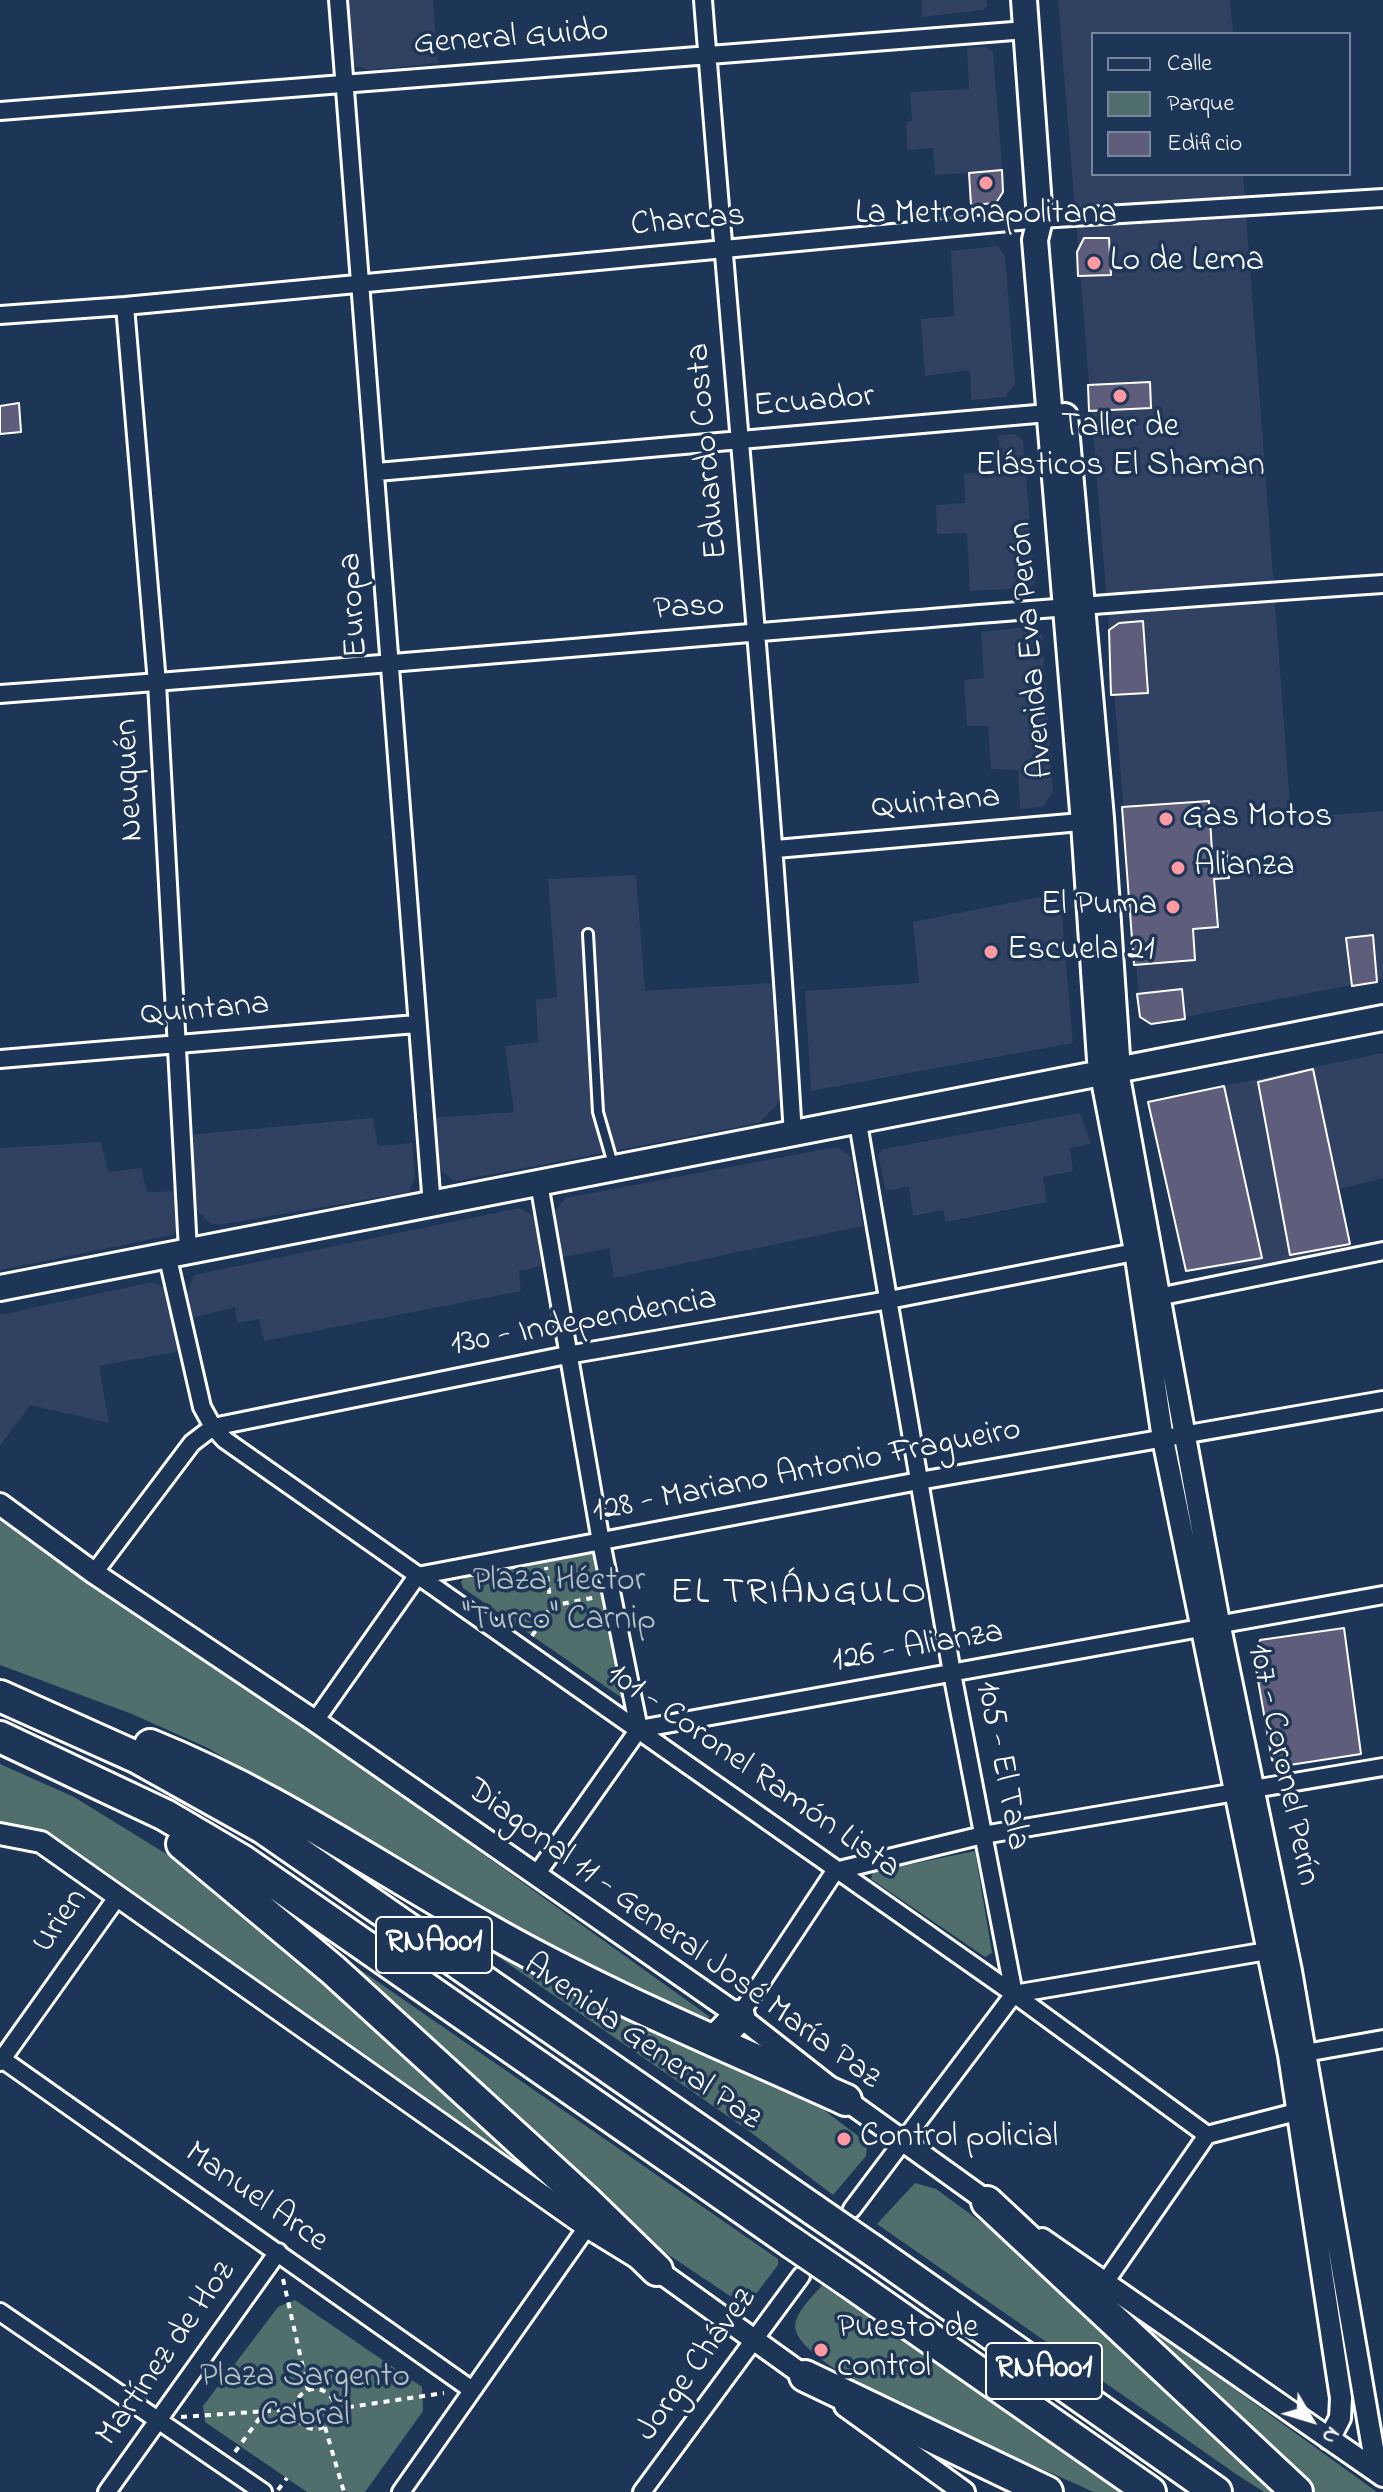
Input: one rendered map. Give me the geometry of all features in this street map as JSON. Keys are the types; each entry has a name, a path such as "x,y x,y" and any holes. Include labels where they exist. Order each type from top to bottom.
{"highway":[{"name":"Avenida General Paz","path":"0,1696 136,1757 263,1828 1216,2492"},
{"path":"36,1710 130,1737 218,1773 297,1814 485,1928 846,2100"},
{"path":"10,1741 182,1844 227,1879 574,2190 657,2270"},
{"name":"RNA001","path":"10,1741 165,1815 243,1861 1150,2492"},
{"path":"716,2040 739,2016"},
{"path":"987,2202 1297,2492"},
{"path":"805,2376 1047,2492"}],"main road":[{"name":"Avenida Eva Perón","path":"1024,0 1040,219 1049,239 1056,413 1092,821 1109,1073"},
{"path":"0,1288 858,1123 1383,1018"}],"street":[{"name":"Europa","path":"338,0 432,1206"},
{"name":"Eduardo Costa","path":"703,0 738,441 776,849 793,1135"},
{"name":"General Guido","path":"0,111 345,81 708,57 1026,30"},
{"name":"Charcas","path":"0,315 125,306 1040,219 1383,198"},
{"name":"Neuquén","path":"125,306 157,683 176,1045 177,1252"},
{"name":"Ecuador","path":"377,472 1056,413"},
{"name":"Paso","path":"0,694 390,661 757,635 1072,606 1383,584"},
{"name":"Quintana","path":"776,849 1092,821"},
{"name":"Quintana","path":"0,1059 416,1024"},
{"name":"107 - Coronel Perín","path":"1109,1073 1144,1250 1173,1437 1380,2474"},
{"name":"105 - El Tala","path":"858,1123 952,1673 1014,1994"},
{"path":"536,1875 639,1729 601,1542 539,1183"},
{"name":"107 - Coronel Perín","path":"1144,1250 1158,1297 1173,1437"},
{"name":"130 - Independencia","path":"213,1427 567,1355 889,1300 1144,1250"},
{"path":"1158,1297 1383,1251"},
{"name":"101 - Coronel Ramón Lista","path":"177,1252 202,1407 213,1427 242,1453 1014,1994 1207,2135"},
{"name":"128 - Mariano Antonio Fragueiro","path":"417,1576 919,1481 1383,1400"},
{"path":"94,1573 192,1443 213,1427"},
{"name":"Diagonal 11 - General José María Paz","path":"0,1504 94,1573 315,1721 739,2016 846,2100 987,2202 1106,2281 1380,2474"},
{"path":"315,1721 417,1576"},
{"name":"126 - Alianza","path":"639,1729 1383,1595"},
{"path":"739,2016 835,1871 983,1835 1383,1767"},
{"path":"0,1834 41,1842 587,2227 657,2270 964,2492"},
{"name":"Urien","path":"1,2060 118,1896"},
{"path":"852,2209 1014,1994 1277,1950"},
{"path":"1297,2054 1383,2039"},
{"name":"Manuel Arce","path":"1,2060 472,2390"},
{"name":"107 - Coronel Perín","path":"1306,2109 1341,2398 1340,2418 1329,2439"},
{"path":"1106,2281 1207,2135 1306,2109"},
{"path":"401,2492 587,2227"},
{"name":"Martínez de Hoz","path":"107,2492 278,2252"},
{"name":"Jorge Chávez","path":"642,2492 801,2276"},
{"path":"0,2312 263,2492"}],"lane":[{"path":"588,934 598,1112 614,1169"}],"path":[{"path":"525,1649 551,1607 544,1552"},
{"path":"551,1607 611,1594"},
{"path":"278,2252 308,2390"},
{"path":"295,2409 302,2393 308,2390 328,2393 336,2409"},
{"path":"336,2409 472,2390"},
{"path":"158,2420 204,2413 295,2409"},
{"path":"295,2409 304,2427 325,2427"},
{"path":"336,2409 325,2427 344,2492"},
{"path":"224,2465 264,2412"},
{"path":"277,2492 287,2478"}],"shaded area":[{"path":"348,0 433,0 438,63 370,70 355,66"},
{"path":"922,0 987,0 987,6 983,10 922,17"},
{"path":"1058,0 1230,0 1233,32 1091,32 1091,176 1243,176 1291,818 1383,811 1383,979 1154,1023 1140,1011"},
{"path":"986,47 993,52 1004,192 970,207 969,173 935,175 933,148 907,150 906,122 912,121 910,92 969,89 967,48"},
{"path":"998,246 1005,256 1015,384 1005,397 971,400 970,370 925,376 921,319 954,316 951,251"},
{"path":"1015,434 1023,441 1035,583 1028,588 970,591 967,533 937,534 936,505 965,503 964,474 1002,470 998,435"},
{"path":"1035,626 1042,634 1053,792 1043,807 1020,809 1018,770 991,769 988,726 967,726 964,680 984,678 981,632"},
{"path":"636,875 645,991 771,983 780,1097 776,1106 759,1123 457,1181 450,1178 437,1167 431,1118 514,1112 505,1046 538,1042 536,1000 557,997 548,879"},
{"name":"Escuela 21","path":"1060,893 1073,1043 811,1091 805,991 919,983 913,922"},
{"path":"1383,1053 1383,1178 1339,1189 1352,1254 1187,1272 1149,1111 1156,1100"},
{"path":"1080,1113 1091,1144 1070,1148 1073,1171 1043,1177 1047,1202 946,1222 943,1210 913,1216 909,1186 886,1191 878,1155 883,1149"},
{"path":"373,1118 378,1146 412,1143 415,1177 409,1192 219,1225 211,1224 191,1205 185,1135"},
{"path":"101,1142 108,1172 141,1168 147,1192 180,1191 181,1227 172,1235 0,1270 0,1148"},
{"path":"839,1148 851,1157 863,1226 614,1278 609,1248 560,1258 553,1223 554,1213 565,1198"},
{"path":"519,1208 535,1217 541,1266 519,1271 521,1291 264,1341 259,1319 237,1323 235,1307 191,1318 187,1293 194,1275"},
{"path":"152,1282 168,1290 180,1351 99,1366 109,1423 30,1405 0,1446 0,1315"}],"green space":[{"path":"0,1514 271,1702 710,2017 703,2021 483,1917 208,1748 132,1714 0,1665"},
{"name":"Plaza Héctor \"Turco\" Carnip","path":"592,1551 628,1688 622,1698 463,1588 461,1582 465,1576"},
{"path":"0,1764 74,1797 220,1887 541,2180 62,1841 36,1828 0,1823"},
{"path":"975,1851 992,1953 985,1957 871,1879 873,1872"},
{"path":"451,1924 807,2097 862,2139 867,2145 866,2156 833,2195 749,2131"},
{"path":"316,1939 778,2259 778,2265 753,2298 742,2303 651,2243"},
{"path":"915,2183 936,2189 1029,2257 1289,2492 1264,2492 1236,2474 877,2224"},
{"path":"822,2285 1124,2492 1094,2492 931,2420 841,2373 811,2351 796,2331 800,2313"},
{"name":"Plaza Sargento Cabral","path":"295,2300 422,2387 423,2411 365,2492 307,2492 205,2422 203,2406 278,2307"},
{"path":"1114,2302 1377,2492 1314,2492 1111,2307"}],"building":[{"name":"La Metronapolitana","path":"1002,170 1003,192 996,203 971,205 969,173"},
{"name":"Lo de Lema","path":"1084,238 1109,238 1111,275 1078,276 1077,252"},
{"name":"Taller de Elásticos El Shaman","path":"1150,382 1151,408 1089,411 1088,385"},
{"path":"19,403 21,432 0,434 0,406"},
{"path":"1143,621 1148,693 1111,695 1109,630 1119,623"},
{"path":"1209,801 1212,852 1227,851 1229,878 1214,879 1218,927 1193,929 1195,960 1134,965 1122,807"},
{"path":"1373,935 1377,982 1352,986 1346,938"},
{"path":"1182,989 1185,1019 1151,1024 1140,1017 1137,994"},
{"path":"1313,1069 1350,1244 1290,1255 1258,1082"},
{"path":"1224,1086 1262,1258 1186,1271 1148,1102"},
{"path":"1344,1628 1361,1754 1283,1766 1272,1760 1254,1657 1260,1640"}],"place":[{"name":"La Metronapolitana","path":"986,183"},
{"name":"Lo de Lema","path":"1094,263"},
{"name":"Taller de Elásticos El Shaman","path":"1120,396"},
{"name":"Gas Motos","path":"1166,819"},
{"name":"Alianza","path":"1178,868"},
{"name":"El Puma","path":"1173,907"},
{"name":"Escuela 21","path":"991,952"},
{"name":"Control policial","path":"844,2139"},
{"name":"Puesto de control","path":"821,2350"}],"district":[{"name":"EL TRIÁNGULO","path":"799,1596"}]}
